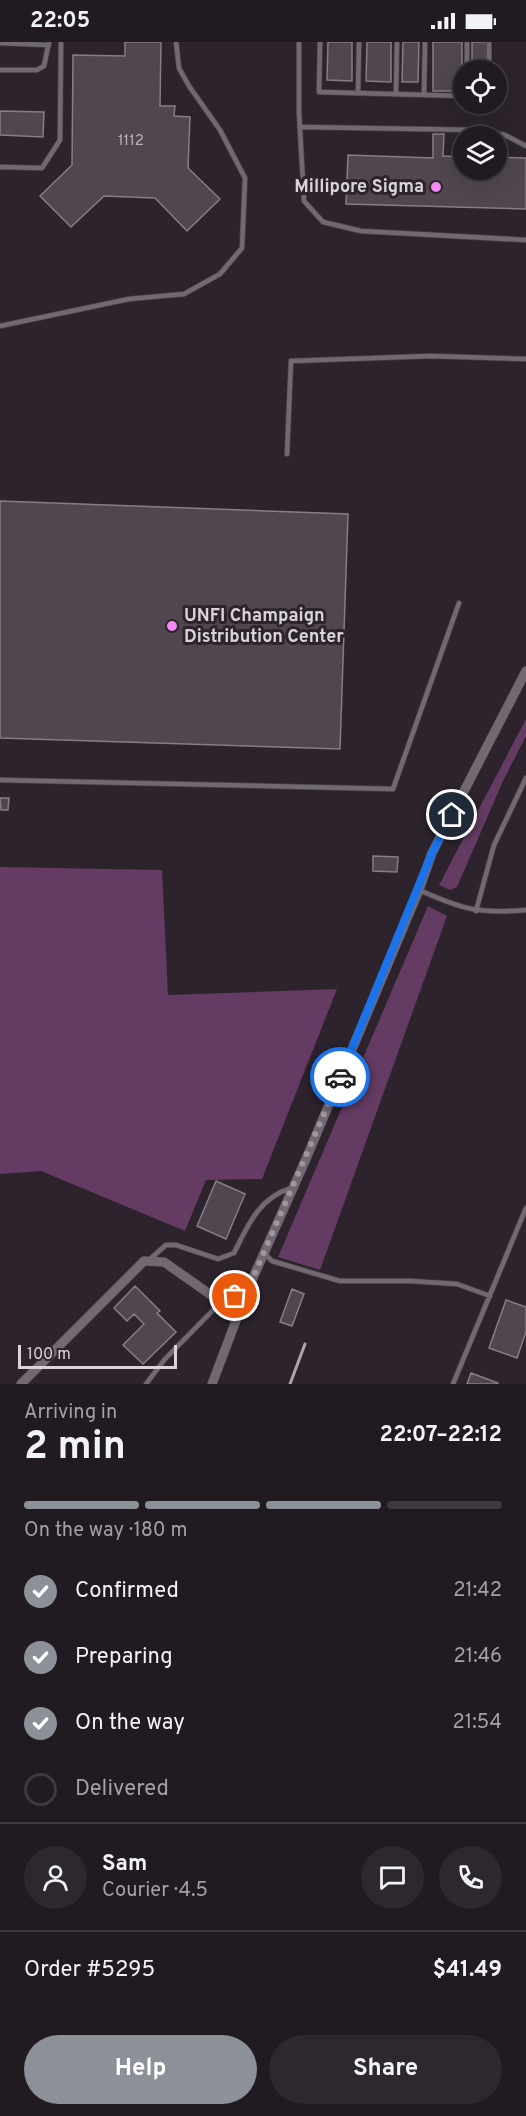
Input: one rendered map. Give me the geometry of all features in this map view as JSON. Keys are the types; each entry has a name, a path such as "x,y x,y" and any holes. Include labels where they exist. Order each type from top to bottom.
{"street":[{"path":"212,1384 248,1289 294,1187 432,853 526,671"},
{"path":"21,1384 144,1261 164,1262 221,1302 248,1289"}],"lane":[{"path":"0,167 42,168 60,140 61,42"},
{"path":"0,326 129,299 184,294 220,274 242,248 244,178 220,130 179,68 176,42"},
{"path":"299,42 299,112 302,127 304,201 323,222 361,231 526,240"},
{"path":"320,42 319,92 453,96"},
{"path":"358,93 359,42"},
{"path":"396,94 397,42"},
{"path":"424,95 425,42"},
{"path":"467,42 467,60"},
{"path":"489,42 489,60"},
{"path":"0,43 49,43 44,66 37,70 0,70"},
{"path":"302,127 476,130 505,135 526,146"},
{"path":"287,453 291,361 431,356 526,358"},
{"path":"0,780 393,789 459,603"},
{"path":"476,911 494,845 526,778"},
{"path":"418,890 452,906 476,911 526,910"},
{"path":"148,1261 166,1245 176,1245 218,1259 234,1253 252,1216 276,1193 294,1187"},
{"path":"453,1384 526,1208"},
{"path":"264,1253 272,1261 340,1281 411,1281 457,1284 490,1296"},
{"path":"146,1382 165,1359 221,1302"}],"shaded area":[{"path":"526,719 526,736 503,781 457,887 450,890 439,885"},
{"path":"0,867 162,870 168,995 337,989 262,1179 206,1180 185,1231 41,1171 0,1174"},
{"path":"428,906 447,916 320,1270 278,1257"}],"building":[{"path":"125,42 161,42 160,106 175,106 174,116 190,117 188,168 220,199 187,231 155,198 104,196 71,227 40,196 72,165 73,55 125,56"},
{"path":"328,42 352,42 352,81 327,80"},
{"path":"367,42 391,42 391,82 366,81"},
{"path":"403,42 419,42 418,82 402,82"},
{"path":"433,42 462,42 462,60 453,60 453,91 433,91"},
{"path":"472,42 487,42 486,60 472,60"},
{"path":"0,111 44,112 43,137 0,135"},
{"name":"Millipore Sigma","path":"433,134 444,134 443,156 453,156 453,180 507,180 507,157 526,158 526,209 346,204 348,155 433,158"},
{"name":"UNFI Champaign Distribution Center","path":"0,501 348,514 340,749 0,738"},
{"path":"0,798 9,798 8,810 1,810"},
{"path":"373,856 398,857 397,872 373,871"},
{"path":"216,1181 245,1194 226,1239 197,1226"},
{"path":"135,1286 160,1311 157,1313 176,1332 143,1364 123,1345 144,1324 134,1314 127,1321 114,1308"},
{"path":"292,1289 304,1294 292,1326 280,1322"},
{"path":"506,1300 526,1307 526,1332 517,1358 489,1348"},
{"path":"471,1373 498,1383 498,1384 467,1384"}],"railway":[{"path":"290,1384 305,1344"}],"way so far":[{"path":"235,1296 248,1289 340,1077"}],"place":[{"name":"Millipore Sigma","path":"436,187"},
{"name":"UNFI Champaign Distribution Center","path":"172,626"}],"route":[{"path":"340,1077 432,853 452,815"}]}
